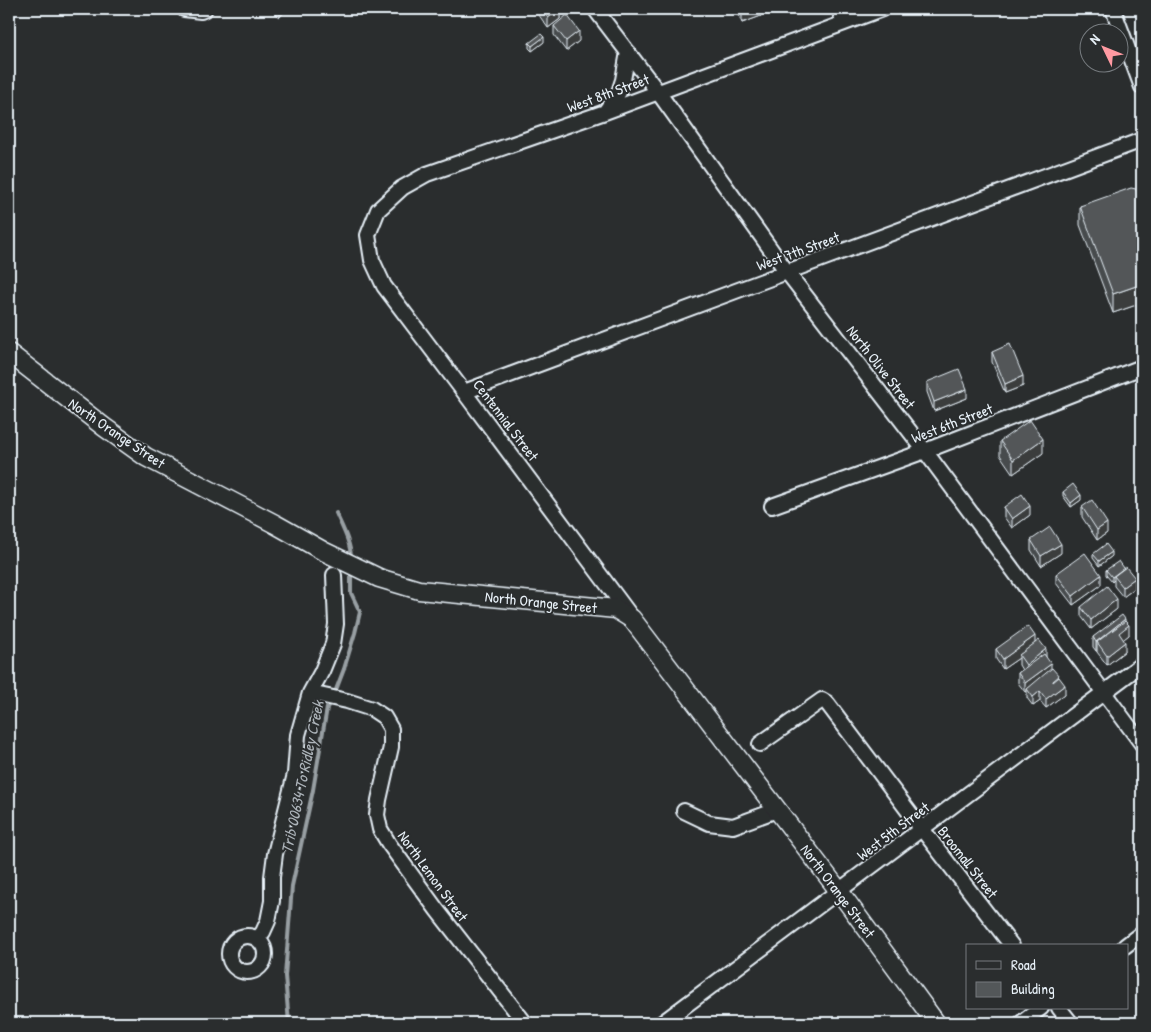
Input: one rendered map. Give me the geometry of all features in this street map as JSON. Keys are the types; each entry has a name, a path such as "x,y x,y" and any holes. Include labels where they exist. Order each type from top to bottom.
{"street":[{"path":"184,9 202,11 205,9"},
{"name":"North Olive Street","path":"595,9 658,92 787,272 925,451 1142,744"},
{"path":"838,9 844,23"},
{"name":"West 8th Street","path":"368,235 378,210 402,188 427,174 604,112 882,9"},
{"path":"1113,9 1142,87"},
{"path":"604,112 624,80 628,52"},
{"name":"West 7th Street","path":"464,392 1142,140"},
{"name":"Centennial Street","path":"368,235 372,260 384,286 632,619"},
{"name":"North Orange Street","path":"9,353 96,421 146,457 323,551 379,578 419,590 616,609 632,619 839,891 936,1023"},
{"name":"West 6th Street","path":"772,506 925,451 1142,367"},
{"path":"258,939 268,922 272,901 272,877 275,854 295,774 298,734 310,693 322,671 333,644 336,624 334,575"},
{"name":"West 5th Street","path":"662,1023 1142,664"},
{"name":"North Lemon Street","path":"310,693 347,700 372,709 384,717 391,729 391,747 379,800 377,815 380,829 388,844 437,910 525,1023"},
{"name":"Broomall Street","path":"760,744 822,700 827,702 1010,944"},
{"path":"684,811 709,823 733,826 777,810"},
{"path":"1128,944 1142,933"},
{"path":"1021,1023 1038,1010"},
{"path":"1060,1010 1070,1023"}],"building":[{"path":"541,9 560,9 548,18"},
{"path":"740,9 755,9 742,14"},
{"path":"567,15 579,31 566,41 554,26"},
{"path":"541,34 544,37 532,46 529,43"},
{"path":"1131,188 1136,189 1142,204 1142,284 1113,294 1080,206"},
{"path":"1010,344 1023,376 1005,384 992,352"},
{"path":"959,369 967,389 934,402 927,382"},
{"path":"1030,420 1043,439 1013,460 1000,441"},
{"path":"1073,484 1081,495 1071,503 1063,492"},
{"path":"1022,494 1030,506 1012,519 1004,507"},
{"path":"1092,500 1107,523 1097,530 1082,507"},
{"path":"1050,527 1061,544 1041,556 1031,540"},
{"path":"1106,544 1112,552 1099,561 1093,554"},
{"path":"1085,553 1101,575 1073,596 1056,574"},
{"path":"1119,561 1124,568 1112,577 1106,570"},
{"path":"1126,567 1135,578 1123,587 1114,576"},
{"path":"1107,586 1117,599 1091,620 1081,607"},
{"path":"1142,590 1142,601 1141,602 1136,595"},
{"path":"1122,615 1125,619 1096,642 1093,637"},
{"path":"1125,621 1129,625 1119,633 1125,642 1107,656 1097,642"},
{"path":"1028,626 1035,636 1003,659 996,649"},
{"path":"1039,640 1046,649 1026,665 1019,655"},
{"path":"1044,654 1051,664 1025,683 1018,673"},
{"path":"1052,668 1059,676 1053,682 1059,677 1065,685 1046,699 1040,691 1033,697 1027,689"}],"waterway":[{"name":"Trib 00634 To Ridley Creek","path":"336,513 348,541 351,558"},
{"name":"Trib 00634 To Ridley Creek","path":"334,695 344,669 360,612 351,593 351,570"},
{"name":"Trib 00634 To Ridley Creek","path":"289,1023 285,976 292,886 313,790 327,708 330,701"}]}
